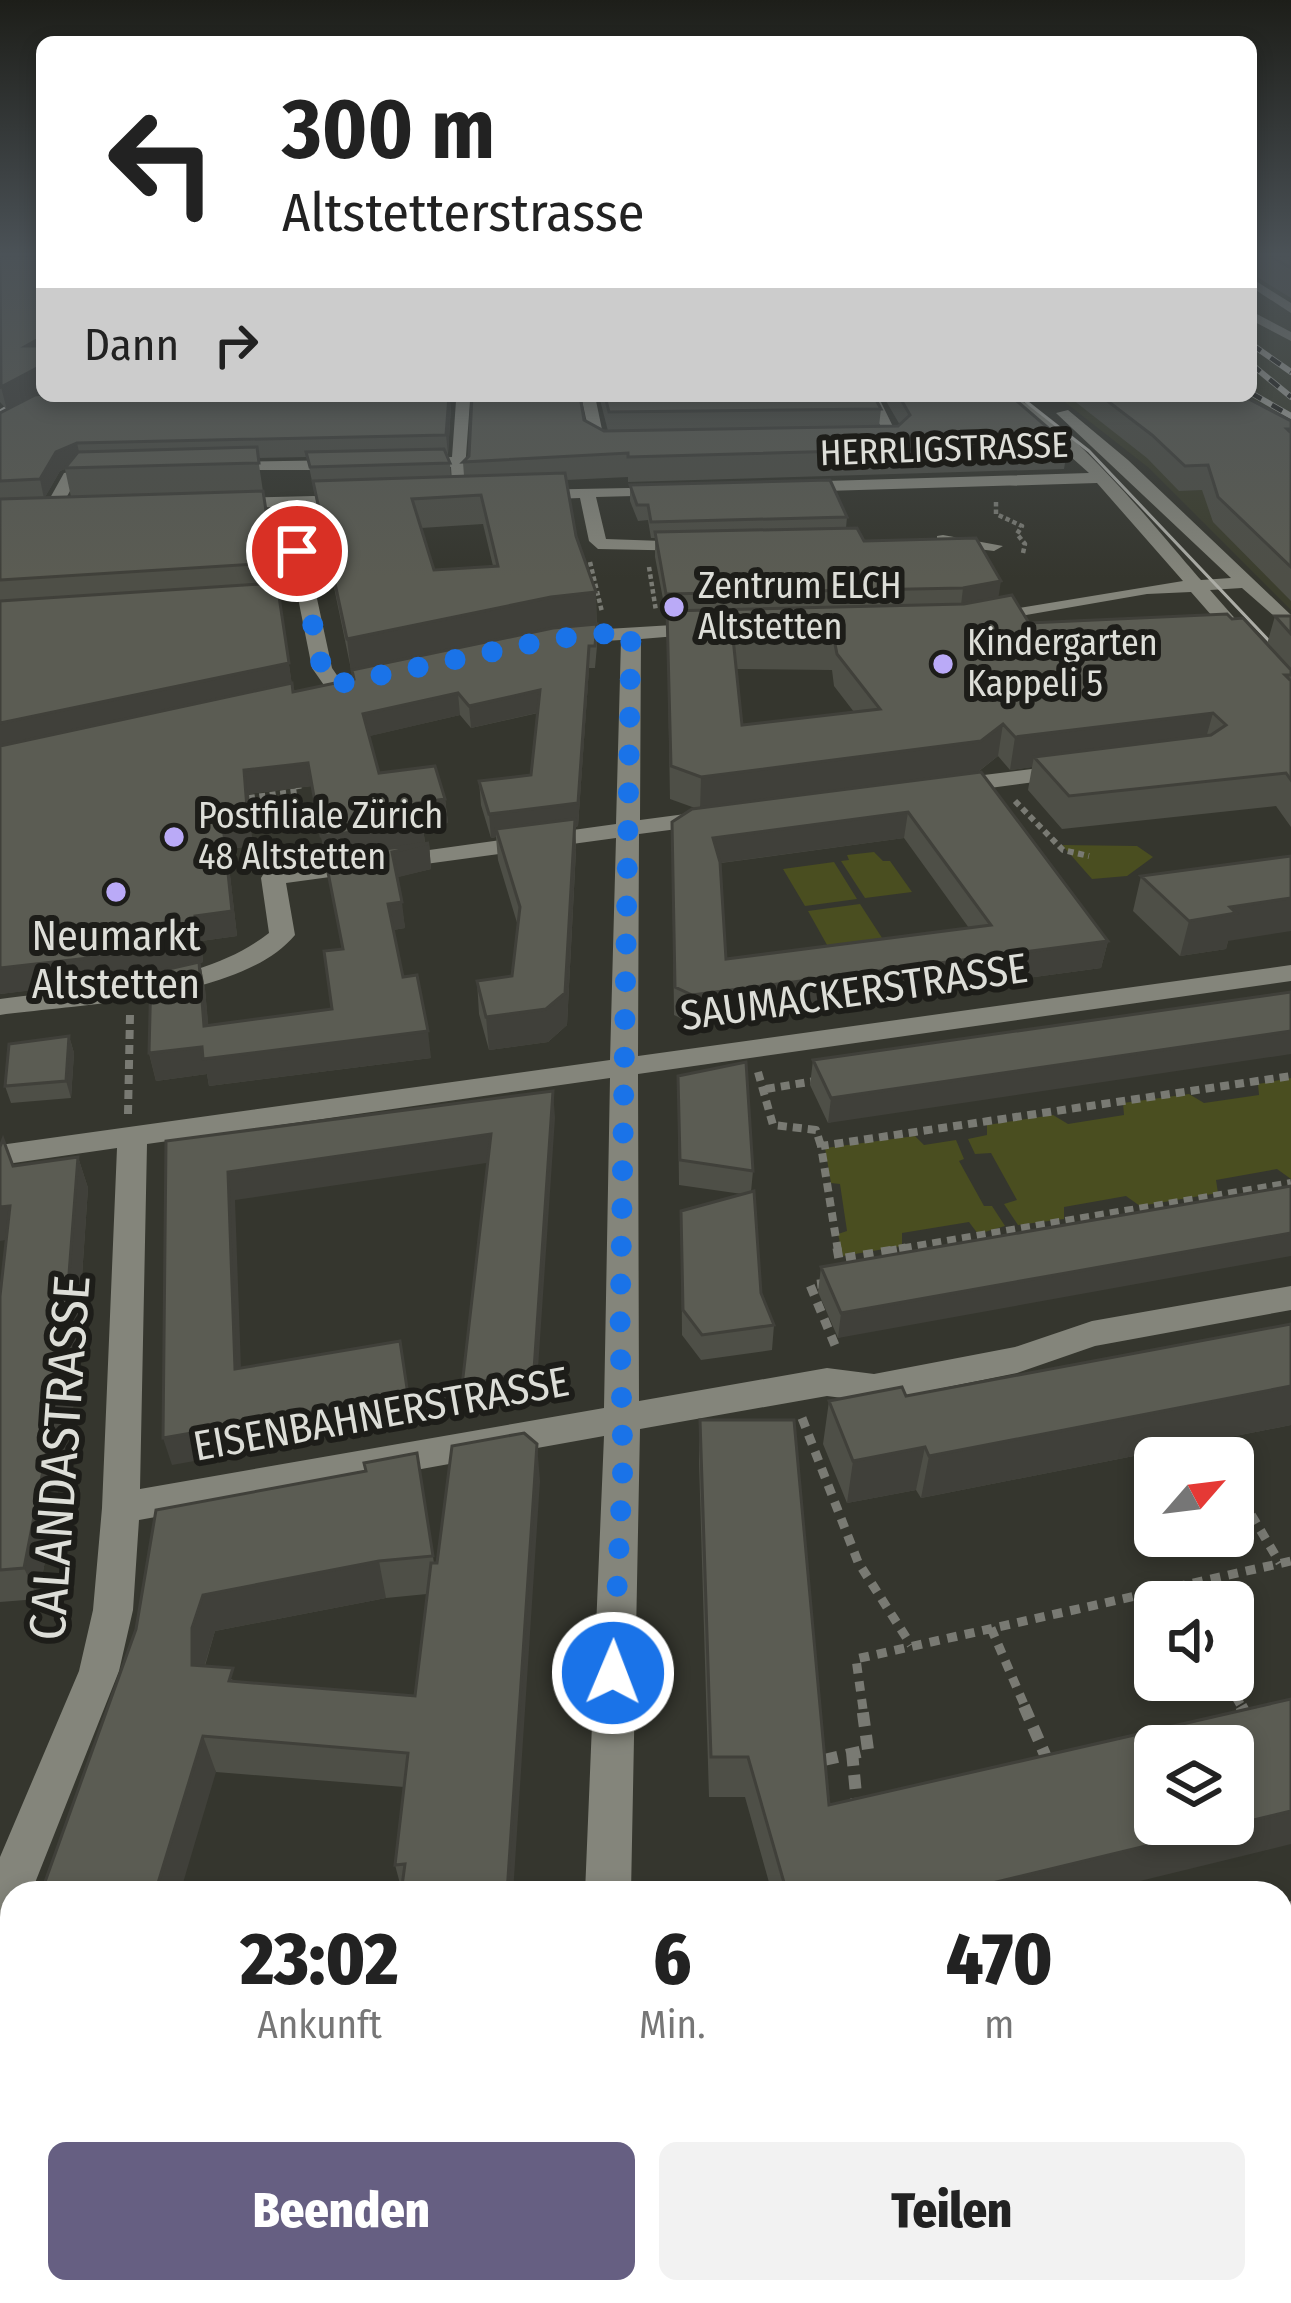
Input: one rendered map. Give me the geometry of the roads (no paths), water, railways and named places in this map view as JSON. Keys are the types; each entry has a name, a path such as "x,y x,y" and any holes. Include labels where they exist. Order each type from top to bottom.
{"street":[{"path":"463,402 458,497 479,496"},
{"path":"589,402 598,443 629,445"},
{"path":"851,441 896,440 875,402"},
{"path":"1018,402 1056,430 1291,694"},
{"path":"1032,402 1094,450 1193,556 1242,583"},
{"path":"1046,402 1151,486 1242,583 1291,625"},
{"path":"388,464 459,462"},
{"path":"197,468 364,465"},
{"path":"76,507 44,508 72,474 130,470"},
{"name":"HERRLIGSTRASSE","path":"778,488 1098,478"},
{"path":"500,496 686,490"},
{"path":"587,493 598,541 604,545 712,546"},
{"path":"217,503 373,499"},
{"path":"287,502 322,668 335,684"},
{"path":"916,541 961,540 994,547"},
{"path":"1193,556 1194,585"},
{"path":"961,624 1128,592 1242,583"},
{"path":"226,597 304,592"},
{"path":"531,643 631,631 737,629"},
{"path":"608,1881 623,1417 631,631"},
{"path":"931,789 1093,768"},
{"path":"0,1006 212,973 268,950 282,935 273,878 725,816"},
{"name":"SAUMACKERSTRASSE","path":"0,1154 130,1126 625,1066 1291,973"},
{"name":"CALANDASTRASSE","path":"13,1881 99,1671 113,1610 122,1508 130,1126"},
{"name":"EISENBAHNERSTRASSE","path":"122,1508 827,1382 874,1388 1017,1360 1092,1334 1291,1298"}],"tram line":[{"path":"0,411 36,389"},
{"path":"1027,402 1089,451 1291,664"}],"railway":[{"path":"1279,363 1291,372"},
{"path":"1257,369 1291,397"},
{"path":"1257,396 1291,416"}],"place":[{"name":"Zentrum ELCH Altstetten","path":"674,607"},
{"name":"Kindergarten Kappeli 5","path":"943,664"},
{"name":"Postfiliale Zürich 48 Altstetten","path":"174,837"},
{"name":"Neumarkt Altstetten","path":"116,892"}]}
